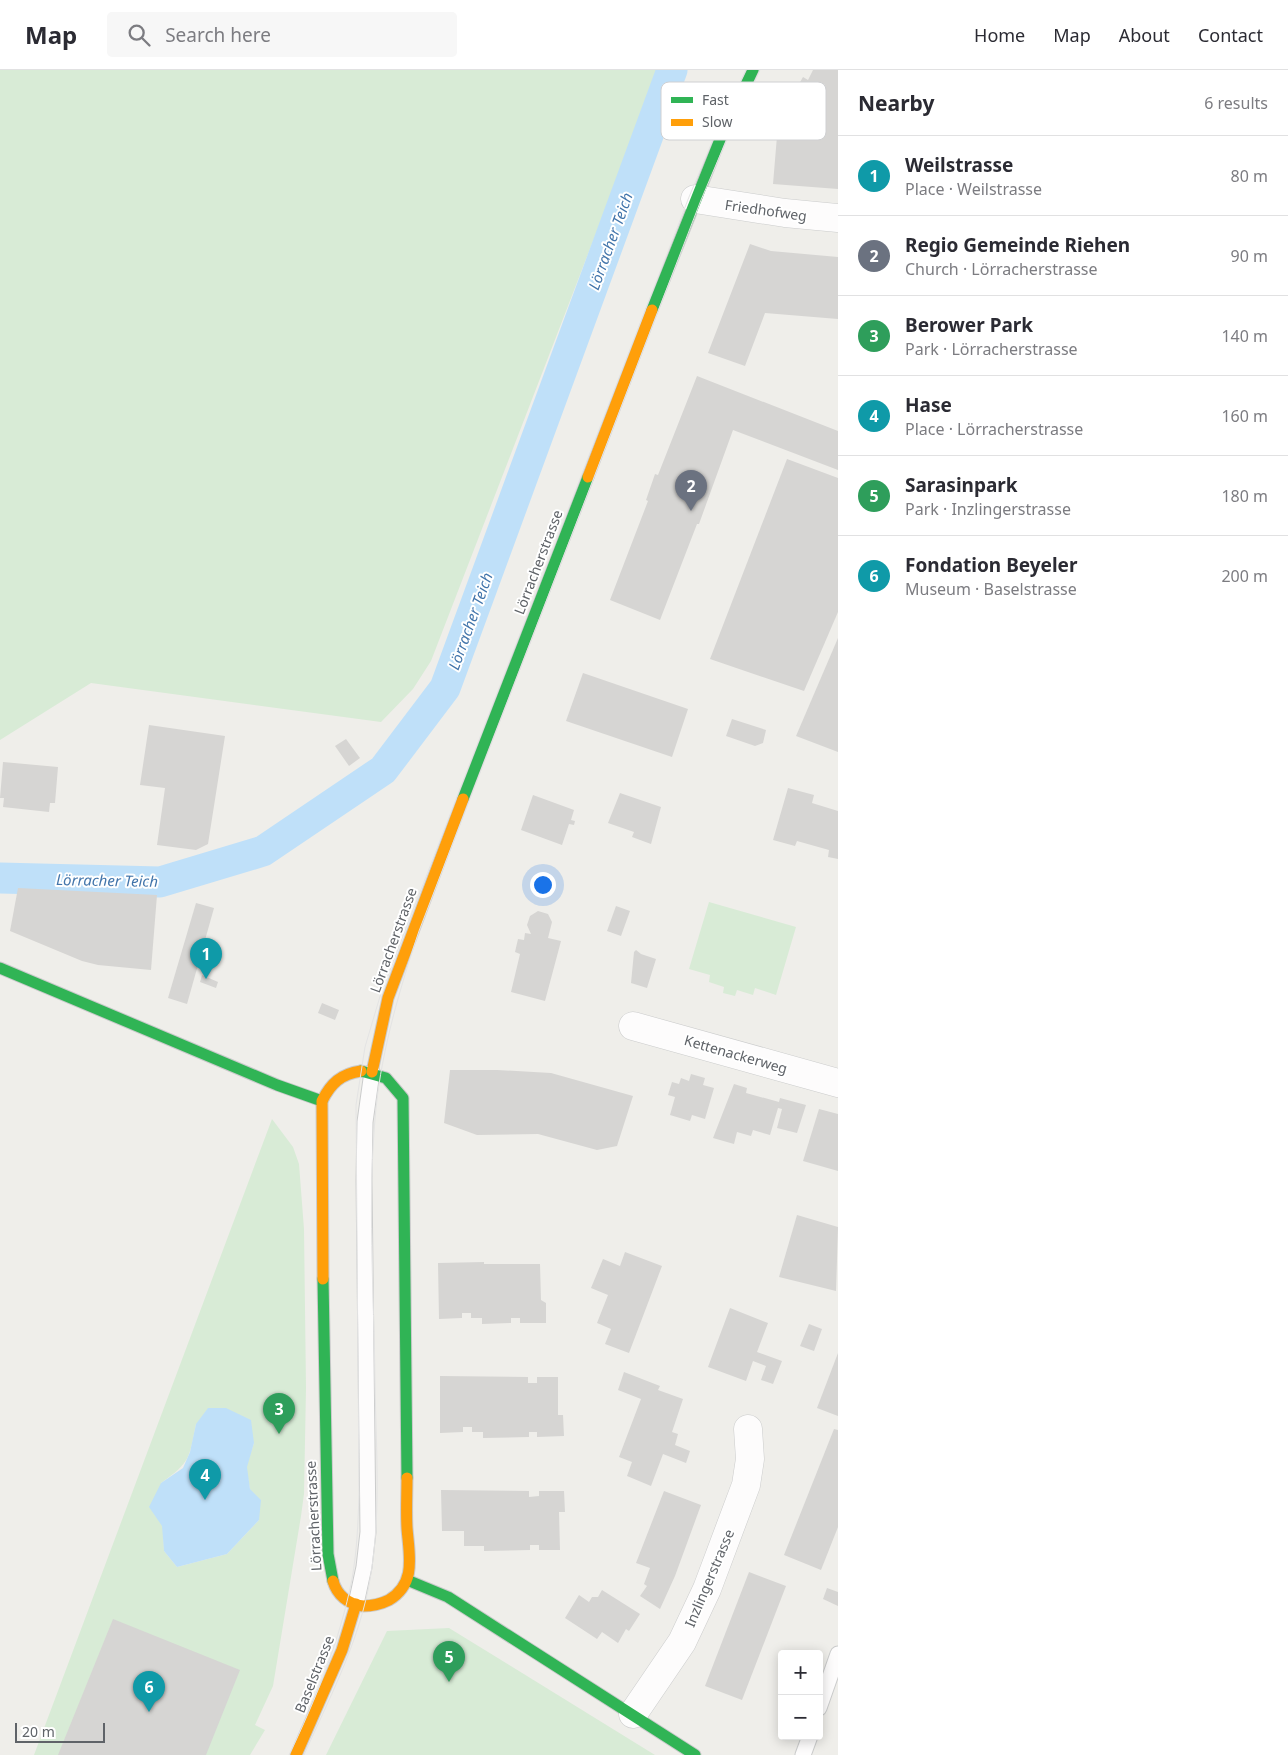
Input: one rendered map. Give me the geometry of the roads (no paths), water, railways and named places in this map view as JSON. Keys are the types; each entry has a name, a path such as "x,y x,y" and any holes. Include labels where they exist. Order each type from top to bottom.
{"main road":[{"name":"Lörracherstrasse","path":"747,82 753,70"},
{"name":"Lörracherstrasse","path":"372,1072 388,998 402,957 695,199 720,140"},
{"path":"0,968 277,1085 322,1101 328,1088 337,1079 348,1073 372,1072 388,1079 397,1087 403,1098 407,1528 411,1552 407,1580 394,1596 376,1606 356,1604"},
{"name":"Lörracherstrasse","path":"322,1101 321,1181 328,1554 332,1580 340,1595 356,1604"},
{"path":"407,1580 456,1602 695,1755"},
{"name":"Baselstrasse","path":"296,1755 342,1650 356,1604"}],"street":[{"name":"Friedhofweg","path":"695,199 785,213 838,218"},
{"name":"Kettenackerweg","path":"633,1026 838,1083"},
{"name":"Inzlingerstrasse","path":"633,1714 682,1642 707,1589 746,1484 750,1459 748,1429"}],"lane":[{"path":"356,1604 364,1567 368,1532 364,1180 365,1122 372,1072"},
{"path":"823,1697 838,1654"},
{"path":"803,1755 809,1740"}],"water":[{"path":"208,1408 226,1408 251,1420 254,1443 247,1467 250,1489 261,1500 259,1520 227,1554 177,1567 164,1551 162,1526 149,1507 161,1483 183,1468 190,1452 196,1424"}],"waterway":[{"name":"Lörracher Teich","path":"668,82 672,70"},
{"name":"Lörracher Teich","path":"0,878 160,882 263,851 383,770 445,688 661,100"}],"tram line":[{"path":"740,82 746,70"},
{"path":"754,82 760,70"},
{"path":"289,1755 318,1691 334,1647 347,1602 355,1558 359,1495 356,1105 365,1047 381,993 689,197 713,140"},
{"path":"304,1755 349,1653 363,1612 375,1539 377,1487 372,1177 376,1108 387,1041 419,931 701,200 727,140"}],"place":[{"name":"Regio Gemeinde Riehen","path":"691,511"},
{"name":"Weilstrasse","path":"206,979"},
{"name":"Berower Park","path":"279,1434"},
{"name":"Hase","path":"205,1500"},
{"name":"Sarasinpark","path":"449,1682"},
{"name":"Fondation Beyeler","path":"149,1712"}]}
